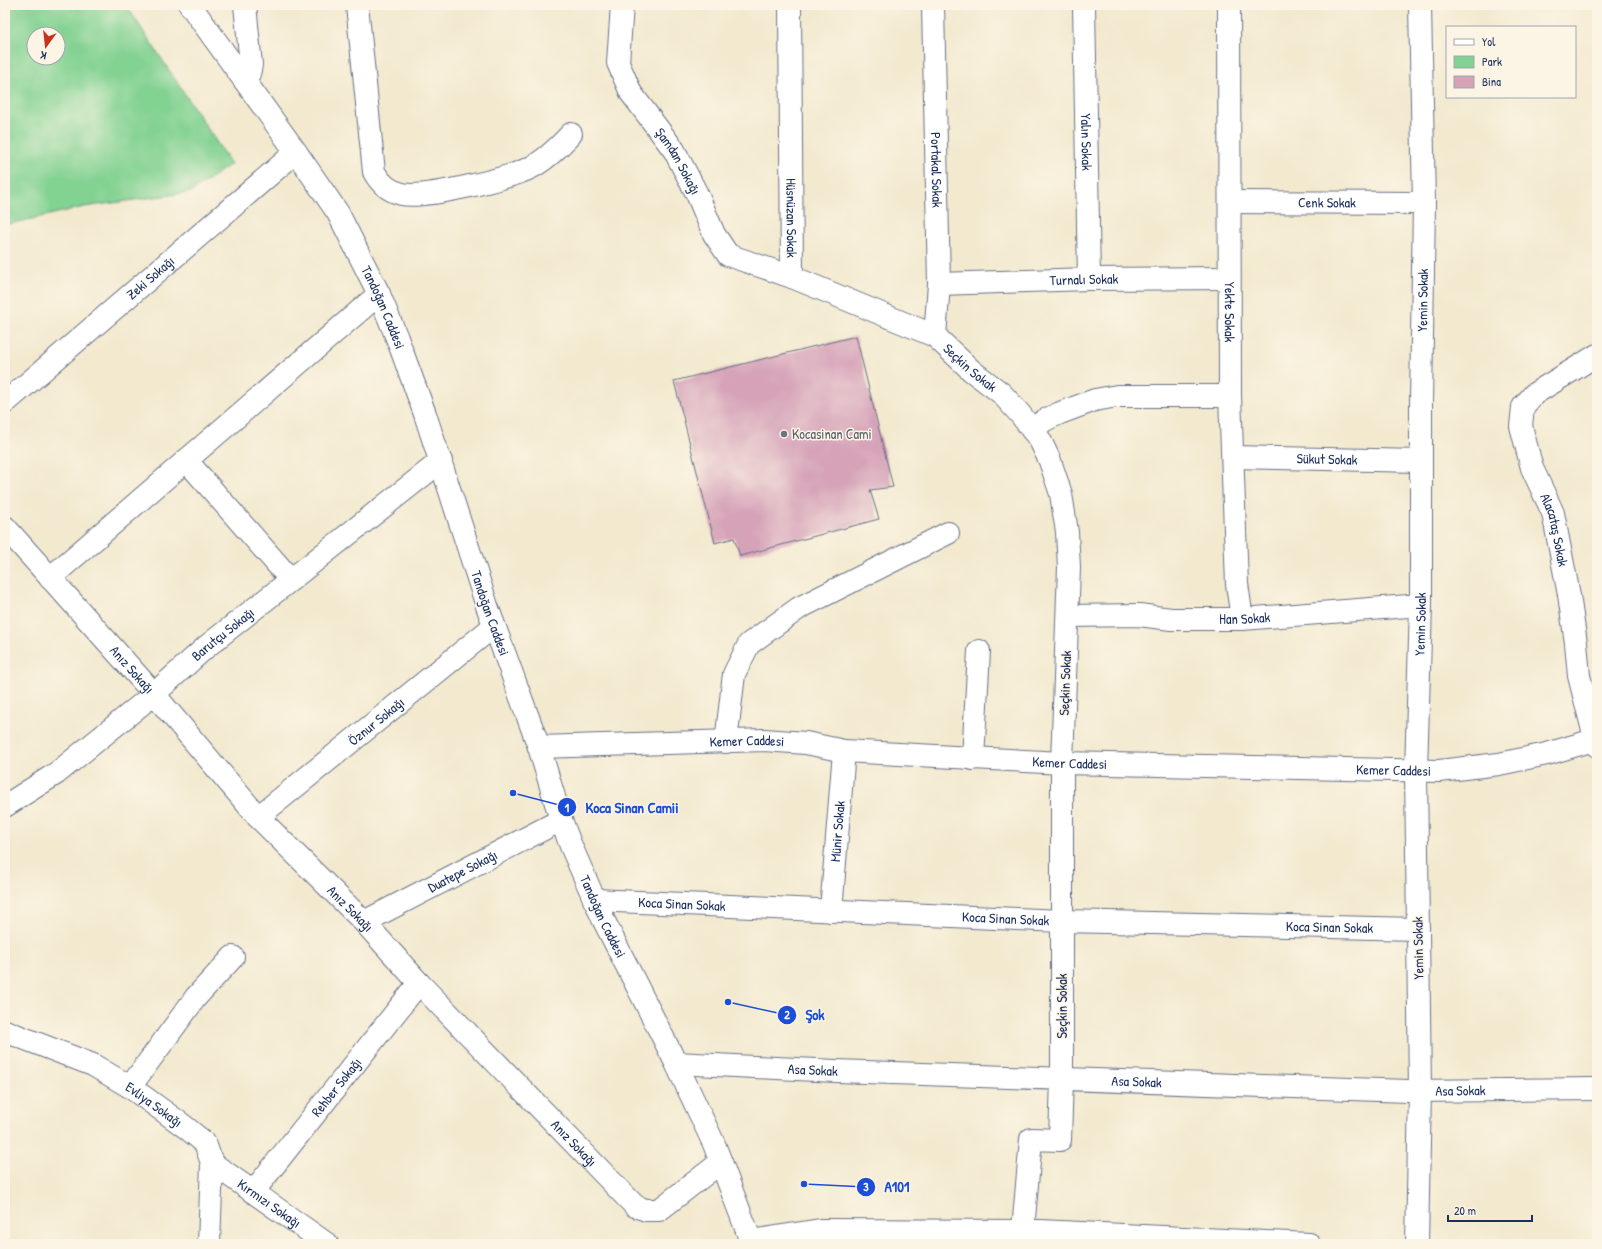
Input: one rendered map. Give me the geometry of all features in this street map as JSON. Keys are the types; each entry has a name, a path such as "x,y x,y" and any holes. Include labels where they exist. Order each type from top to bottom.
{"street":[{"name":"Tandoğan Caddesi","path":"190,5 296,152 338,214 379,294 398,338 441,461 494,626 539,747 561,820 594,900 676,1063 721,1162 751,1243"},
{"path":"244,5 251,65 244,80"},
{"path":"357,5 374,172 378,179 392,191 409,195 463,188 516,173 531,168 545,159 571,134"},
{"name":"Şamdan Sokağı","path":"622,5 618,63 631,94 674,150 718,239 728,255 792,277"},
{"name":"Hüsnüzan Sokak","path":"790,5 792,277 935,336"},
{"name":"Portakal Sokak","path":"933,5 939,284 935,336"},
{"name":"Yalın Sokak","path":"1084,5 1089,279"},
{"name":"Yekte Sokak","path":"1229,5 1230,396 1237,584 1242,619"},
{"name":"Yemin Sokak","path":"1418,1244 1420,1091 1416,771 1421,604 1424,203 1420,5"},
{"name":"Zeki Sokağı","path":"5,403 296,152"},
{"name":"Cenk Sokak","path":"1230,202 1424,203"},
{"name":"Turnalı Sokak","path":"939,284 1089,279 1229,278"},
{"path":"50,578 379,294"},
{"name":"Seçkin Sokak","path":"935,336 972,371 1001,393 1020,414 1040,440 1050,460 1061,494 1067,532 1069,567 1062,763 1062,1079 1060,1140 1030,1139 1034,1235"},
{"name":"Alacataş Sokak","path":"1596,742 1579,676 1569,595 1553,513 1532,468 1521,426 1523,407 1534,394 1597,355"},
{"path":"1032,430 1060,413 1095,400 1117,396 1230,396"},
{"name":"Sükut Sokak","path":"1233,457 1421,461"},
{"path":"186,460 291,580"},
{"name":"Barutçu Sokağı","path":"5,806 57,773 154,694 206,647 441,461"},
{"name":"Anız Sokağı","path":"5,527 154,694 258,817 364,922 418,983 635,1206 646,1210 659,1210 721,1162"},
{"path":"726,742 734,674 749,644 799,608 948,533"},
{"name":"Han Sokak","path":"1068,616 1139,616 1171,619 1242,619 1421,604"},
{"name":"Öznur Sokağı","path":"258,817 494,626"},
{"path":"974,759 979,650"},
{"name":"Kemer Caddesi","path":"539,747 784,741 806,743 844,751 974,759 1062,763 1416,771 1466,768 1498,764 1596,742"},
{"name":"Münir Sokak","path":"831,911 844,751"},
{"name":"Duatepe Sokağı","path":"364,922 561,820"},
{"name":"Koca Sinan Sokak","path":"594,900 1062,921 1418,930"},
{"path":"130,1087 196,997 233,957"},
{"name":"Rehber Sokağı","path":"253,1192 418,983"},
{"name":"Evliya Sokağı","path":"5,1031 93,1065 130,1087 205,1143 212,1163 209,1244"},
{"name":"Asa Sokak","path":"676,1063 836,1071 1420,1091 1597,1088"},
{"name":"Kırmızı Sokağı","path":"212,1163 327,1244"},
{"path":"751,1243 820,1230 1309,1244"}],"green space":[{"path":"5,5 126,5 231,164 191,192 84,207 5,225"}],"building":[{"name":"Kocasinan Cami","path":"856,336 893,487 870,490 879,519 740,556 734,538 715,543 674,381"}],"place":[{"name":"Kocasinan Cami","path":"784,434"},
{"name":"Koca Sinan Camii","path":"513,793"},
{"name":"Şok","path":"728,1002"},
{"name":"A101","path":"804,1184"}]}
